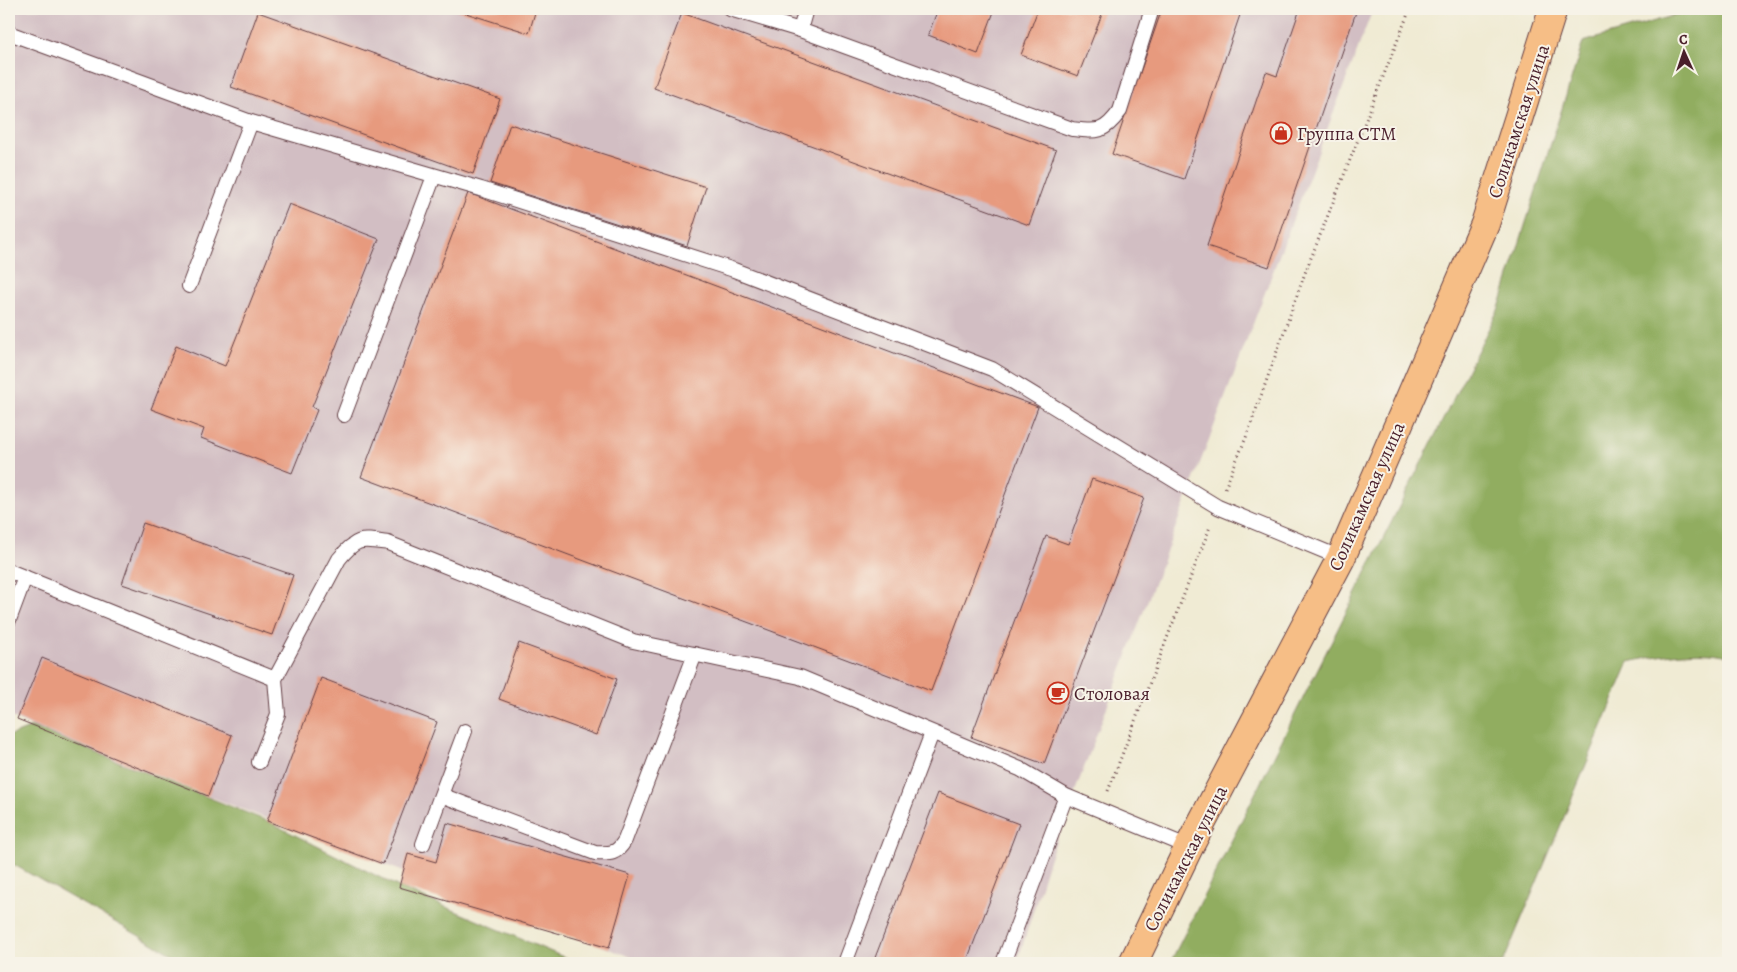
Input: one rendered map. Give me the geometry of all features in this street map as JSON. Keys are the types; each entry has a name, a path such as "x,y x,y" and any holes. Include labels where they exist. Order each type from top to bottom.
{"main road":[{"name":"Соликамская улица","path":"1133,963 1189,848 1341,558 1485,224 1550,10"}],"lane":[{"path":"730,9 800,30 1072,129 1094,131 1110,125 1120,111 1152,9"},
{"path":"800,30 806,9"},
{"path":"9,33 251,122 434,176 734,270 992,368 1218,507 1341,558"},
{"path":"189,286 251,122"},
{"path":"344,415 434,176"},
{"path":"259,762 278,714 275,679 339,559 351,544 365,539 388,542 633,641 800,677 1020,769 1066,796 1189,848"},
{"path":"9,571 275,679"},
{"path":"9,620 25,578"},
{"path":"441,795 595,853 609,854 619,850 625,840 695,654"},
{"path":"423,844 465,731"},
{"path":"846,963 932,732"},
{"path":"1003,963 1066,796"}],"path":[{"path":"1100,810 1247,435 1305,273 1410,9"}],"shaded area":[{"path":"9,9 1373,9 1050,857 1017,963 647,963 383,864 32,727 9,716"}],"green space":[{"path":"1696,9 1728,9 1728,656 1691,653 1666,655 1629,662 1503,963 1170,963 1499,308 1583,42"},
{"path":"32,727 267,821 399,887 568,959 563,963 187,963 9,862 9,736"}],"building":[{"path":"453,9 536,9 529,33"},
{"path":"938,9 995,9 978,54 928,35"},
{"path":"1038,9 1104,9 1078,76 1021,55"},
{"path":"1162,9 1242,9 1184,179 1112,154"},
{"path":"1300,9 1357,9 1269,267 1207,246 1266,72 1277,76"},
{"path":"258,12 500,99 473,174 231,87"},
{"path":"682,13 1056,150 1029,225 654,88"},
{"path":"510,124 706,187 687,246 490,183"},
{"path":"468,193 1038,407 931,691 361,477"},
{"path":"289,204 379,239 312,407 317,410 292,473 201,438 204,429 151,409 176,346 225,366"},
{"path":"1092,479 1144,498 1044,764 971,737 1046,536 1068,544"},
{"path":"143,523 293,575 272,635 122,584"},
{"path":"519,643 617,679 596,735 499,699"},
{"path":"42,658 232,735 208,796 17,719"},
{"path":"321,678 437,722 383,864 267,821"},
{"path":"938,793 1019,824 966,963 873,963"},
{"path":"447,823 630,875 609,948 399,887 408,854 436,862"}],"place":[{"name":"Группа СТМ","path":"1281,133"},
{"name":"Столовая","path":"1058,693"}]}
